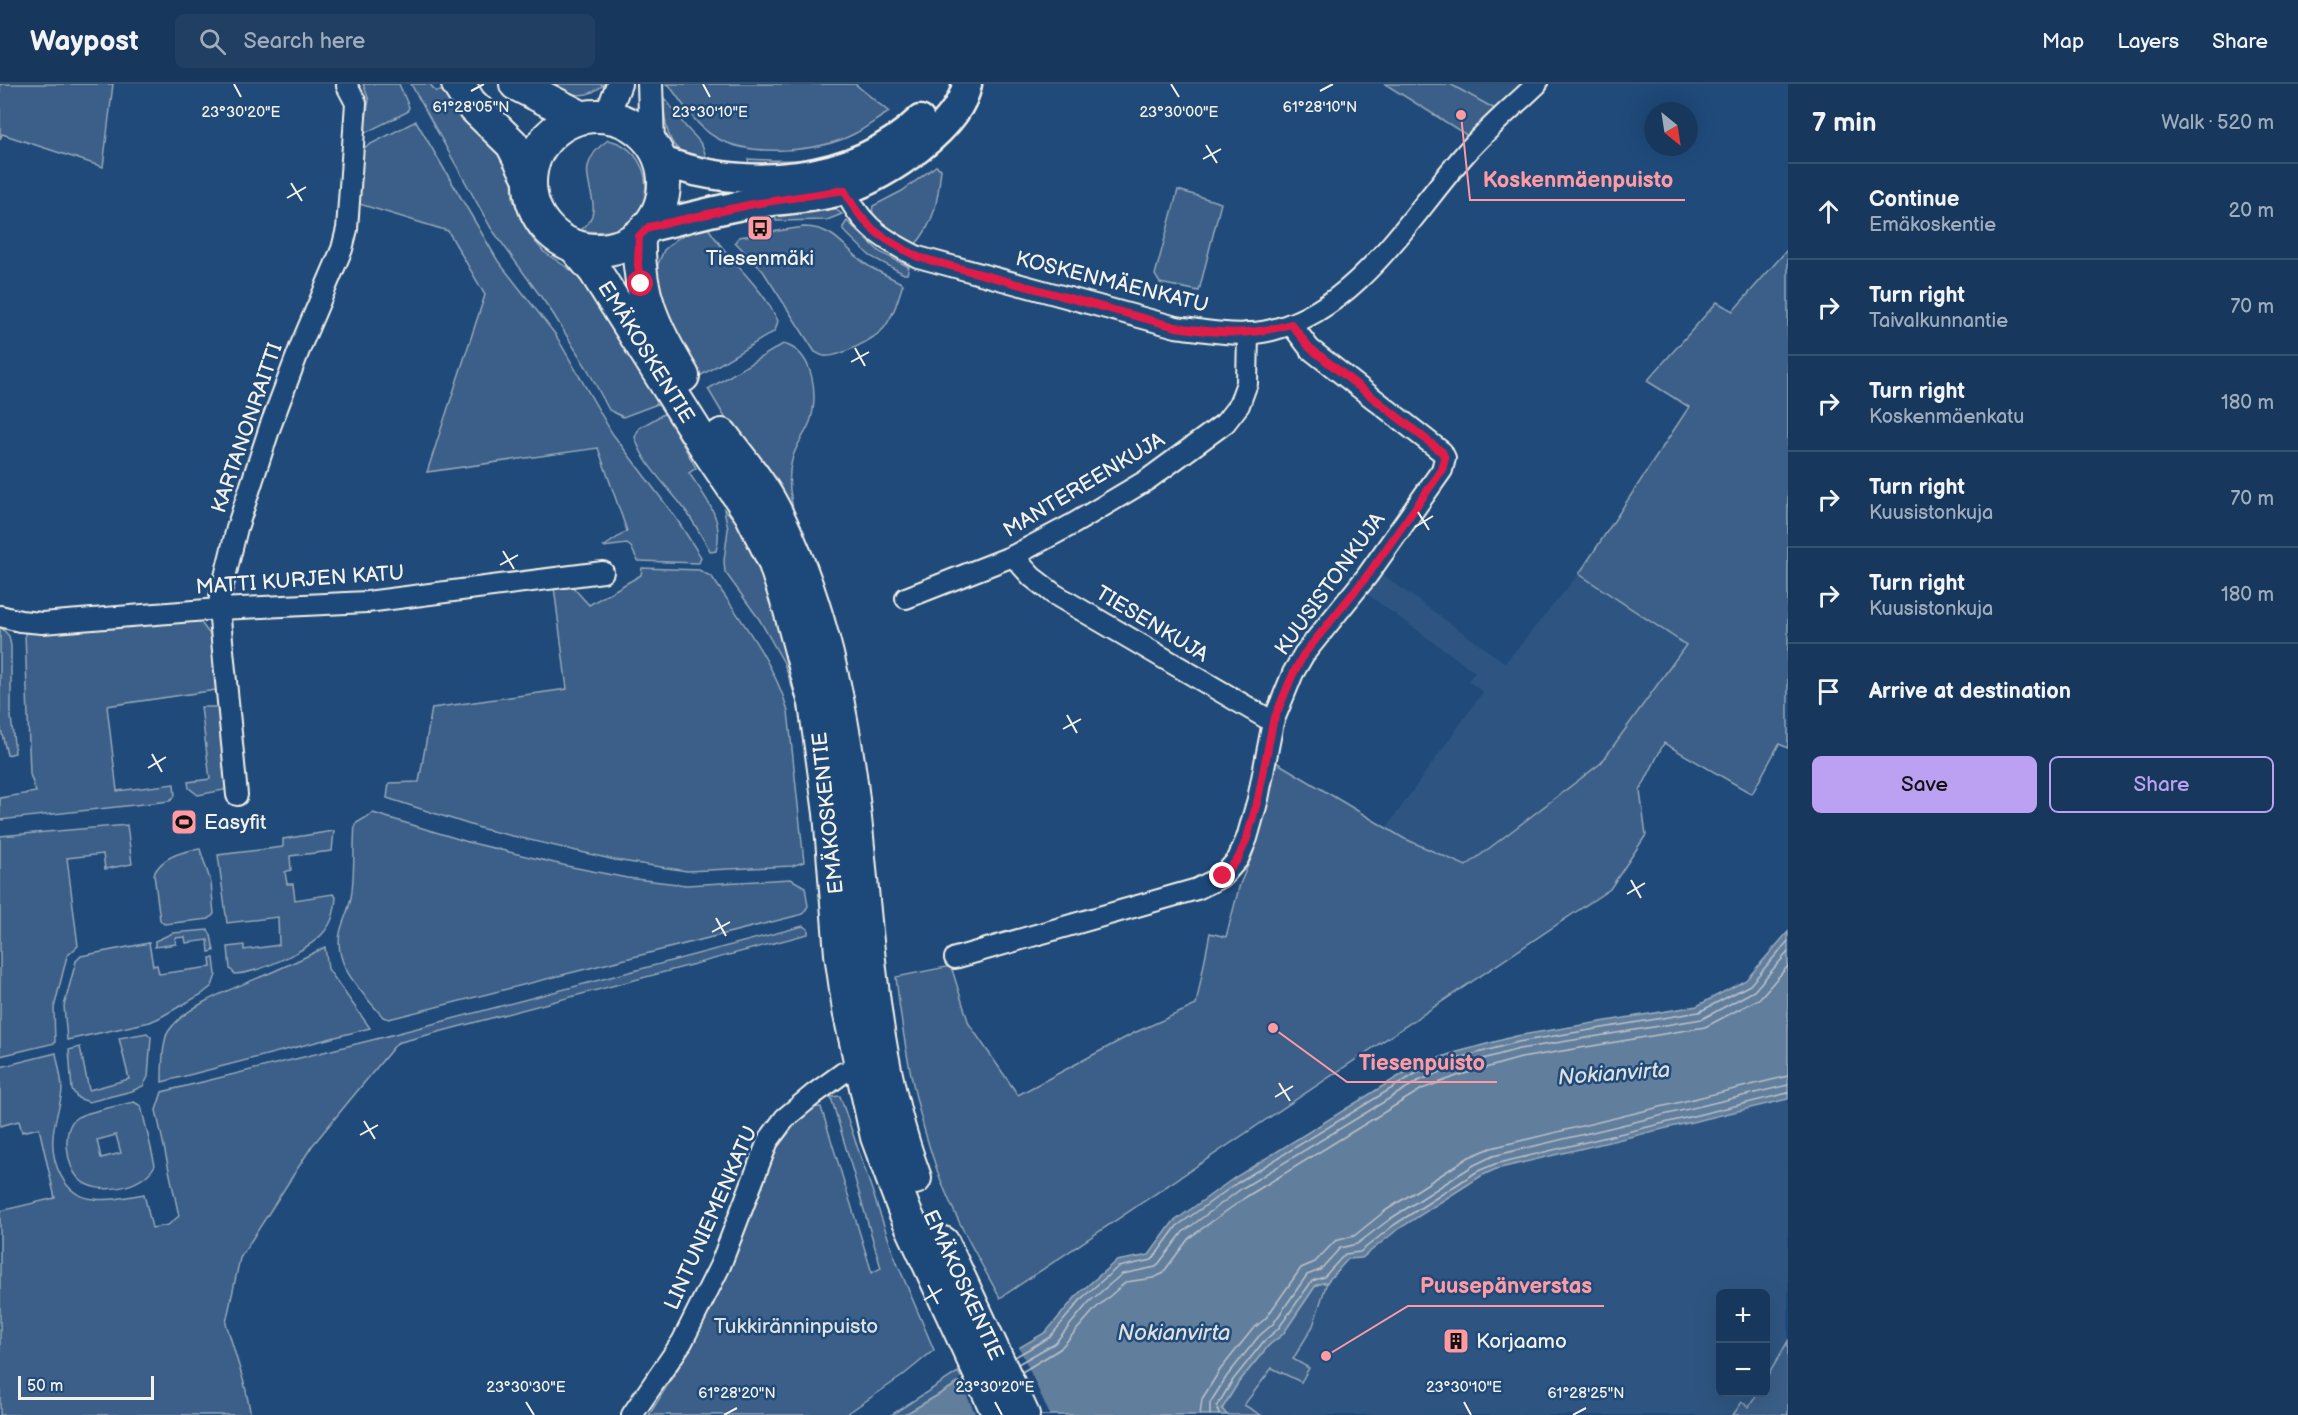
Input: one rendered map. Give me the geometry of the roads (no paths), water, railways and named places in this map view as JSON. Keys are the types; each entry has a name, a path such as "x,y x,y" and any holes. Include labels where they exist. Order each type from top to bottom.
{"main road":[{"path":"458,84 470,103 512,144 530,179"},
{"path":"516,84 594,116 633,124 657,152 694,171 738,178 800,176 841,179 871,179 919,147 955,110 966,91 967,84"},
{"path":"594,116 561,125 545,139 534,158 530,179 531,196 536,212 546,227 559,238 574,246 590,250 608,250 624,245 644,232 841,179 908,132 955,84"},
{"path":"644,232 663,200 665,180 657,152"},
{"name":"EMÄKOSKENTIE","path":"644,232 638,265 641,284 651,315 700,405 760,484 774,508 797,557 814,607 829,666 850,774 864,923 884,1073 903,1144 999,1415"},
{"name":"EMÄKOSKENTIE","path":"574,246 595,271 706,448 751,514 774,561 815,703 830,813 841,954 860,1067 877,1137 905,1212 1023,1415"}],"street":[{"path":"594,116 619,84"},
{"path":"650,84 657,152"},
{"name":"KOSKENMÄENKATU","path":"841,179 855,211 874,232 918,257 1176,327 1220,333 1248,333 1291,324 1321,309 1346,291 1383,252 1466,153 1537,84"},
{"name":"KARTANONRAITTI","path":"237,795 219,609 237,528 269,431 301,345 342,249 348,218 356,103 347,86"},
{"name":"KUUSISTONKUJA","path":"955,958 1197,889 1223,876 1238,859 1247,838 1258,799 1273,722 1293,674 1304,654 1367,576 1442,470 1445,458 1442,452 1310,348 1291,324"},
{"name":"MANTEREENKUJA","path":"906,598 1013,556 1147,480 1225,423 1239,405 1247,383 1248,333"},
{"name":"TIESENKUJA","path":"1013,556 1032,577 1054,594 1273,722"},
{"name":"MATTI KURJEN KATU","path":"0,616 42,623 219,609 367,602 603,572"},
{"name":"LINTUNIEMENKATU","path":"632,1415 682,1342 720,1266 768,1141 785,1118 814,1094 843,1073 860,1067"}],"water":[{"name":"Nokianvirta","path":"1788,932 1788,1099 1496,1169 1481,1176 1397,1230 1362,1258 1348,1259 1327,1282 1316,1285 1283,1334 1269,1345 1238,1383 1222,1409 1227,1415 904,1415 1046,1332 1079,1293 1116,1261 1149,1255 1173,1222 1234,1178 1412,1068 1450,1054 1516,1036 1697,1006 1746,980"}],"place":[{"name":"Koskenmäenpuisto","path":"1461,115"},
{"name":"Tiesenmäki","path":"760,228"},
{"name":"Easyfit","path":"184,822"},
{"name":"Tiesenpuisto","path":"1273,1028"},
{"name":"Korjaamo","path":"1456,1341"},
{"name":"Puusepänverstas","path":"1326,1356"}],"park label":[{"name":"Tukkiränninpuisto","path":"796,1326"}]}
